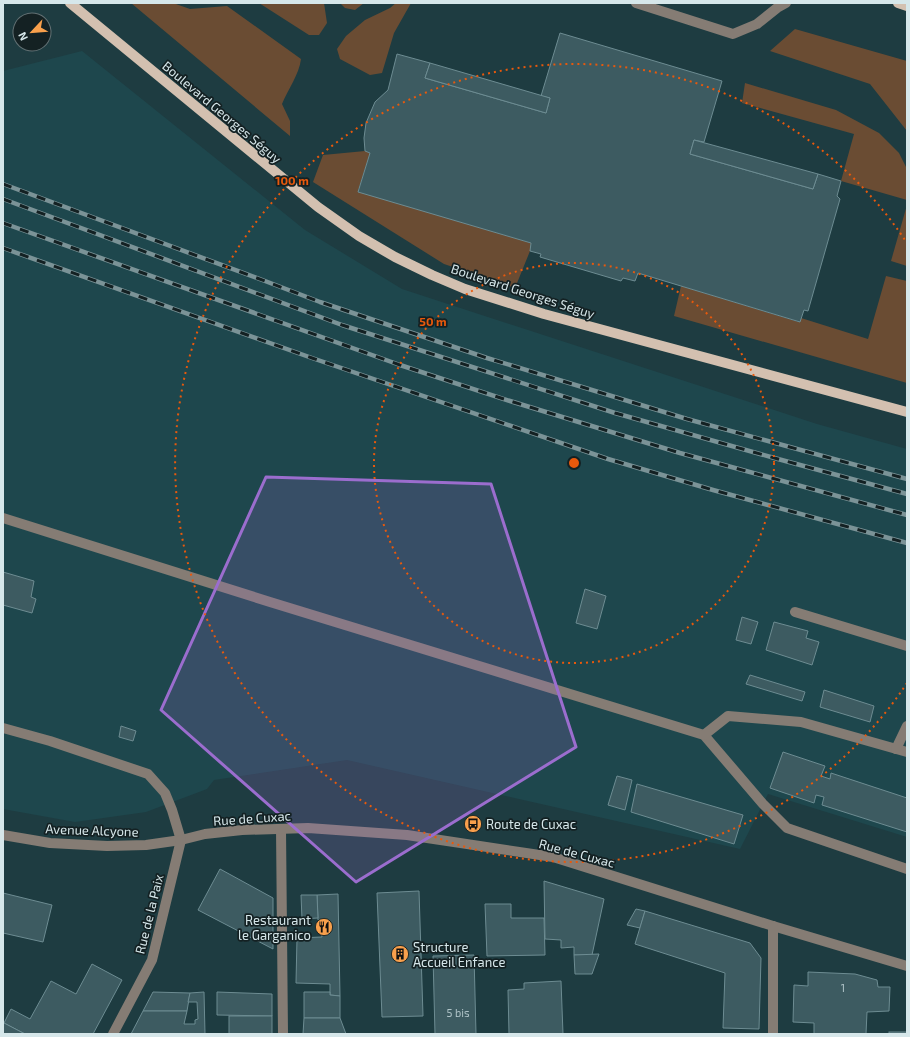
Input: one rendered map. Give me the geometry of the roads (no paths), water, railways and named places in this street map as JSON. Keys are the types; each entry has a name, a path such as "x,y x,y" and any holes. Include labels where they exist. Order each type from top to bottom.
{"main road":[{"name":"Boulevard Georges Séguy","path":"70,3 318,207 359,236 395,258 465,289 544,314 907,412"},
{"path":"898,3 907,6"}],"street":[{"path":"75,3 90,19"},
{"path":"636,3 733,34 757,24 777,8 786,3"},
{"path":"3,518 704,735 762,804 787,828 907,870"},
{"path":"795,612 907,646"},
{"path":"704,735 728,716 801,722 907,752"},
{"path":"896,749 907,726"},
{"path":"3,728 50,741 148,774 165,792 181,840"},
{"name":"Rue de Cuxac","path":"181,840 205,834 242,830 308,828 406,835 553,857 773,926 907,966"},
{"path":"281,829 283,1034"},
{"name":"Avenue Alcyone","path":"3,835 50,843 107,846 146,845 181,840"},
{"name":"Rue de la Paix","path":"113,1034 152,960 181,840"},
{"path":"773,926 773,1034"}],"railway":[{"path":"3,184 320,302 487,358 687,419 907,479"},
{"path":"3,199 342,325 615,413 907,494"},
{"path":"3,223 400,365 510,401 680,453 907,515"},
{"path":"3,248 312,358 608,459 713,490 907,543"}],"place":[{"name":"Route de Cuxac","path":"473,824"},
{"name":"Restaurant le Garganico","path":"324,927"},
{"name":"Structure Accueil Enfance","path":"400,954"}]}
